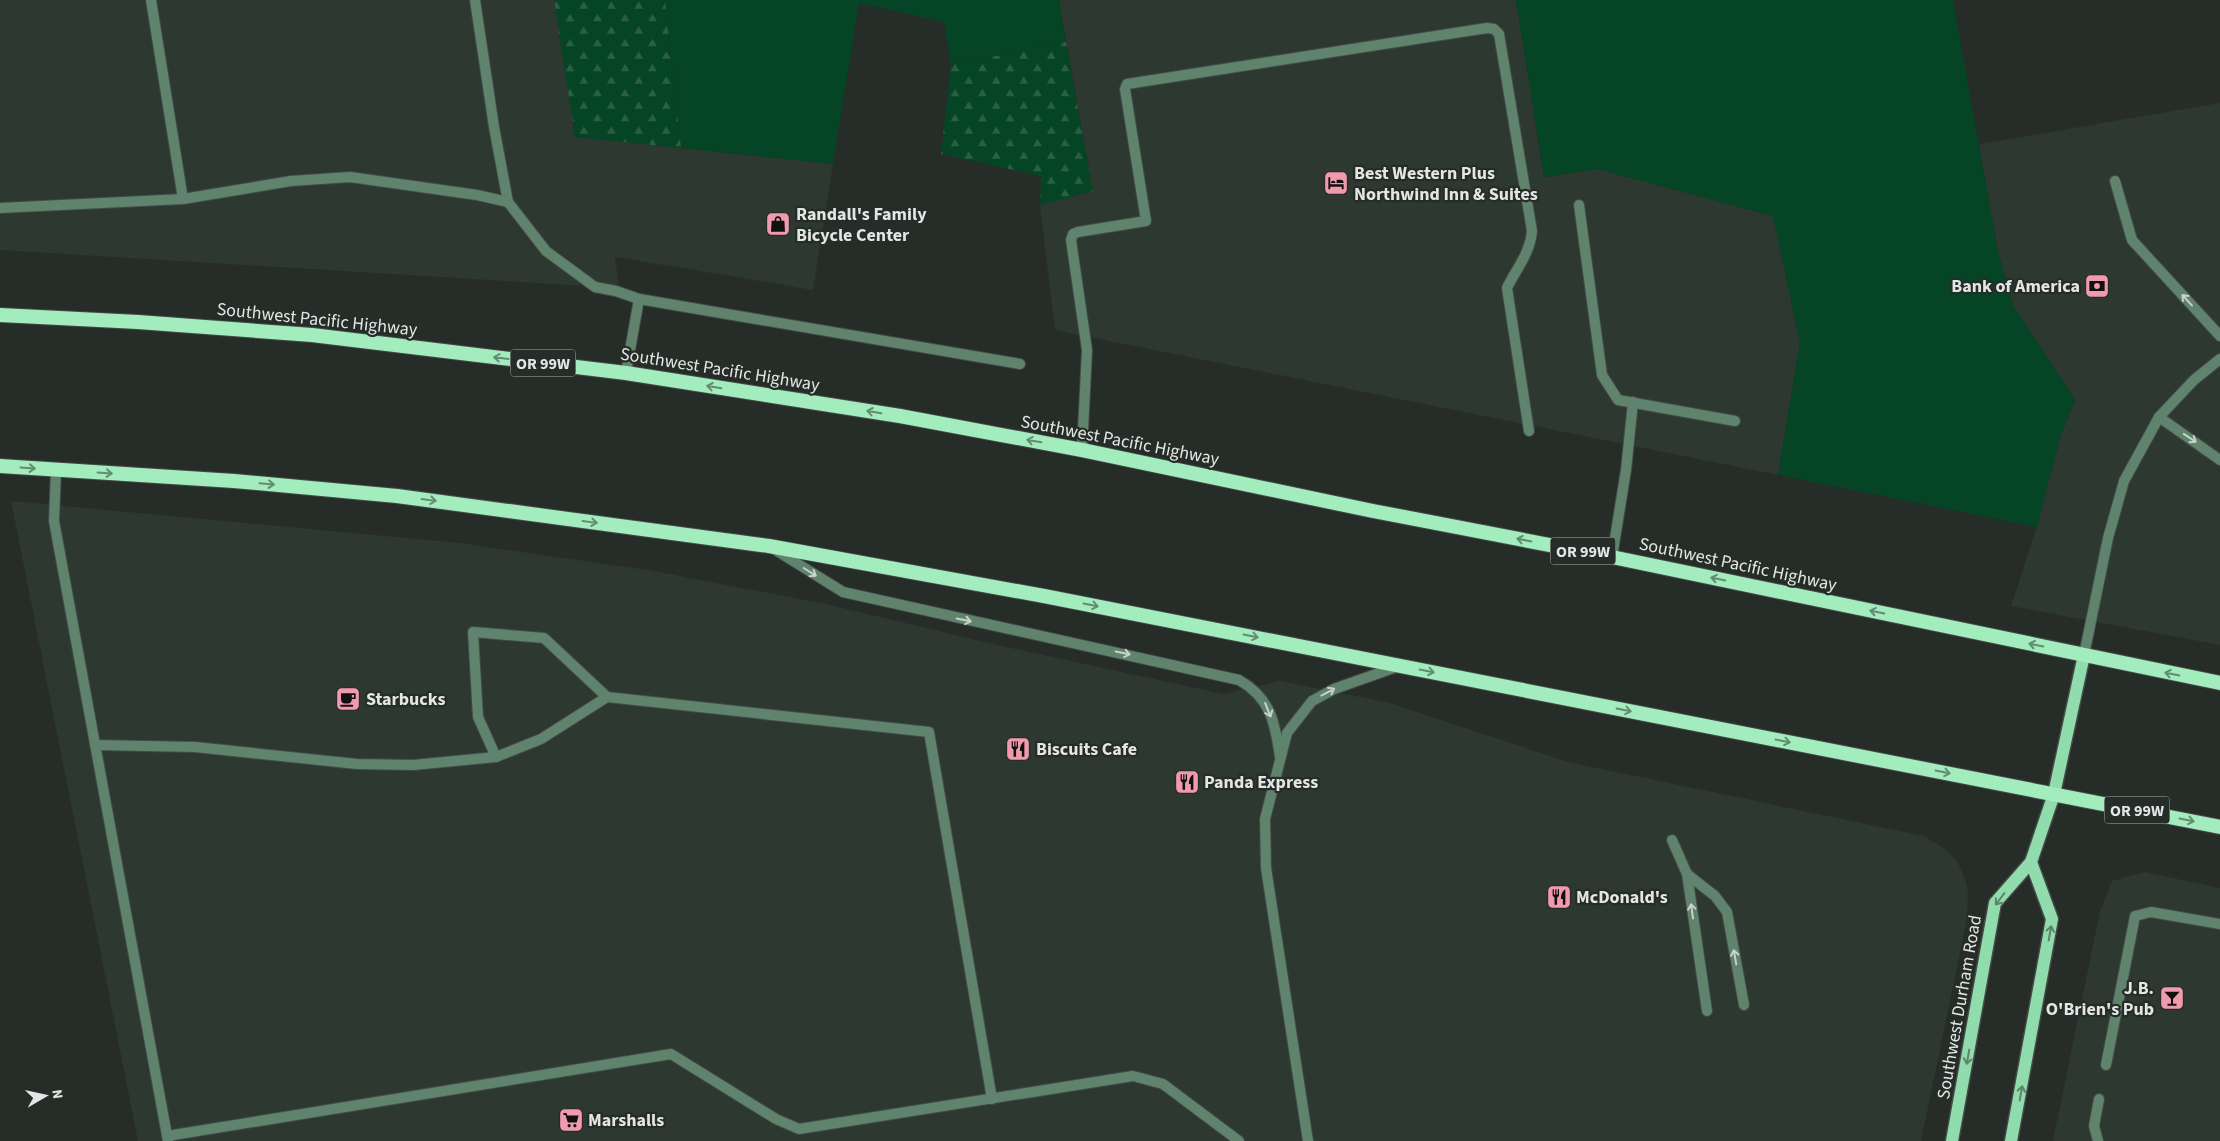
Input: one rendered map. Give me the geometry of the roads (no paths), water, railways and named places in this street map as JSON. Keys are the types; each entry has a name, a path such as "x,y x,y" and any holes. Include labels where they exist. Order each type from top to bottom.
{"highway":[{"name":"Southwest Pacific Highway","path":"0,315 138,322 312,336 626,373 900,416 1082,450 1373,511 1612,557 2220,683"},
{"name":"OR 99W","path":"0,466 234,481 397,496 769,546 1044,596 2220,826"}],"main road":[{"name":"Southwest Durham Road","path":"1952,1141 1995,903 2032,862 2054,794 2084,655"},
{"path":"2011,1141 2052,919 2032,862"}],"street":[{"path":"151,0 184,199"},
{"path":"475,0 494,127 508,202 546,251 595,287 639,300 1020,364"},
{"path":"1082,450 1087,350 1072,240 1073,234 1146,221 1125,89 1127,84 1487,28 1494,29 1498,34 1532,231 1530,246 1507,288 1529,431"},
{"path":"0,208 184,199 291,181 350,177 477,195 508,202"},
{"path":"2115,181 2132,240 2220,336"},
{"path":"1579,205 1602,375 1618,400 1735,421"},
{"path":"626,373 639,300"},
{"path":"2084,655 2108,538 2124,481 2159,418 2194,380 2220,359"},
{"path":"1612,557 1626,470 1633,402"},
{"path":"2159,418 2220,460"},
{"path":"56,470 54,521 168,1138 671,1054 776,1119 799,1129 1133,1076 1163,1084 1239,1141"},
{"path":"769,546 843,592 1240,680 1254,688 1264,699 1276,735 1280,757"},
{"path":"496,757 478,717 473,632 544,638 607,697 929,732 992,1099"},
{"path":"1308,1141 1266,868 1265,819 1287,733 1312,701 1334,689 1401,666"},
{"path":"95,745 195,747 356,764 413,765 496,757 541,739 607,697"},
{"path":"1672,840 1687,874 1707,1011"},
{"path":"1687,874 1715,896 1727,912 1744,1005"},
{"path":"2106,1065 2135,916 2151,912 2220,924"},
{"path":"2098,1141 2094,1126 2099,1099"}],"place":[{"name":"Best Western Plus Northwind Inn & Suites","path":"1336,183"},
{"name":"Randall's Family Bicycle Center","path":"778,224"},
{"name":"Bank of America","path":"2097,286"},
{"name":"Starbucks","path":"348,699"},
{"name":"Biscuits Cafe","path":"1018,749"},
{"name":"Panda Express","path":"1187,782"},
{"name":"McDonald's","path":"1559,897"},
{"name":"J.B. O'Brien's Pub","path":"2172,998"},
{"name":"Marshalls","path":"571,1120"}]}
